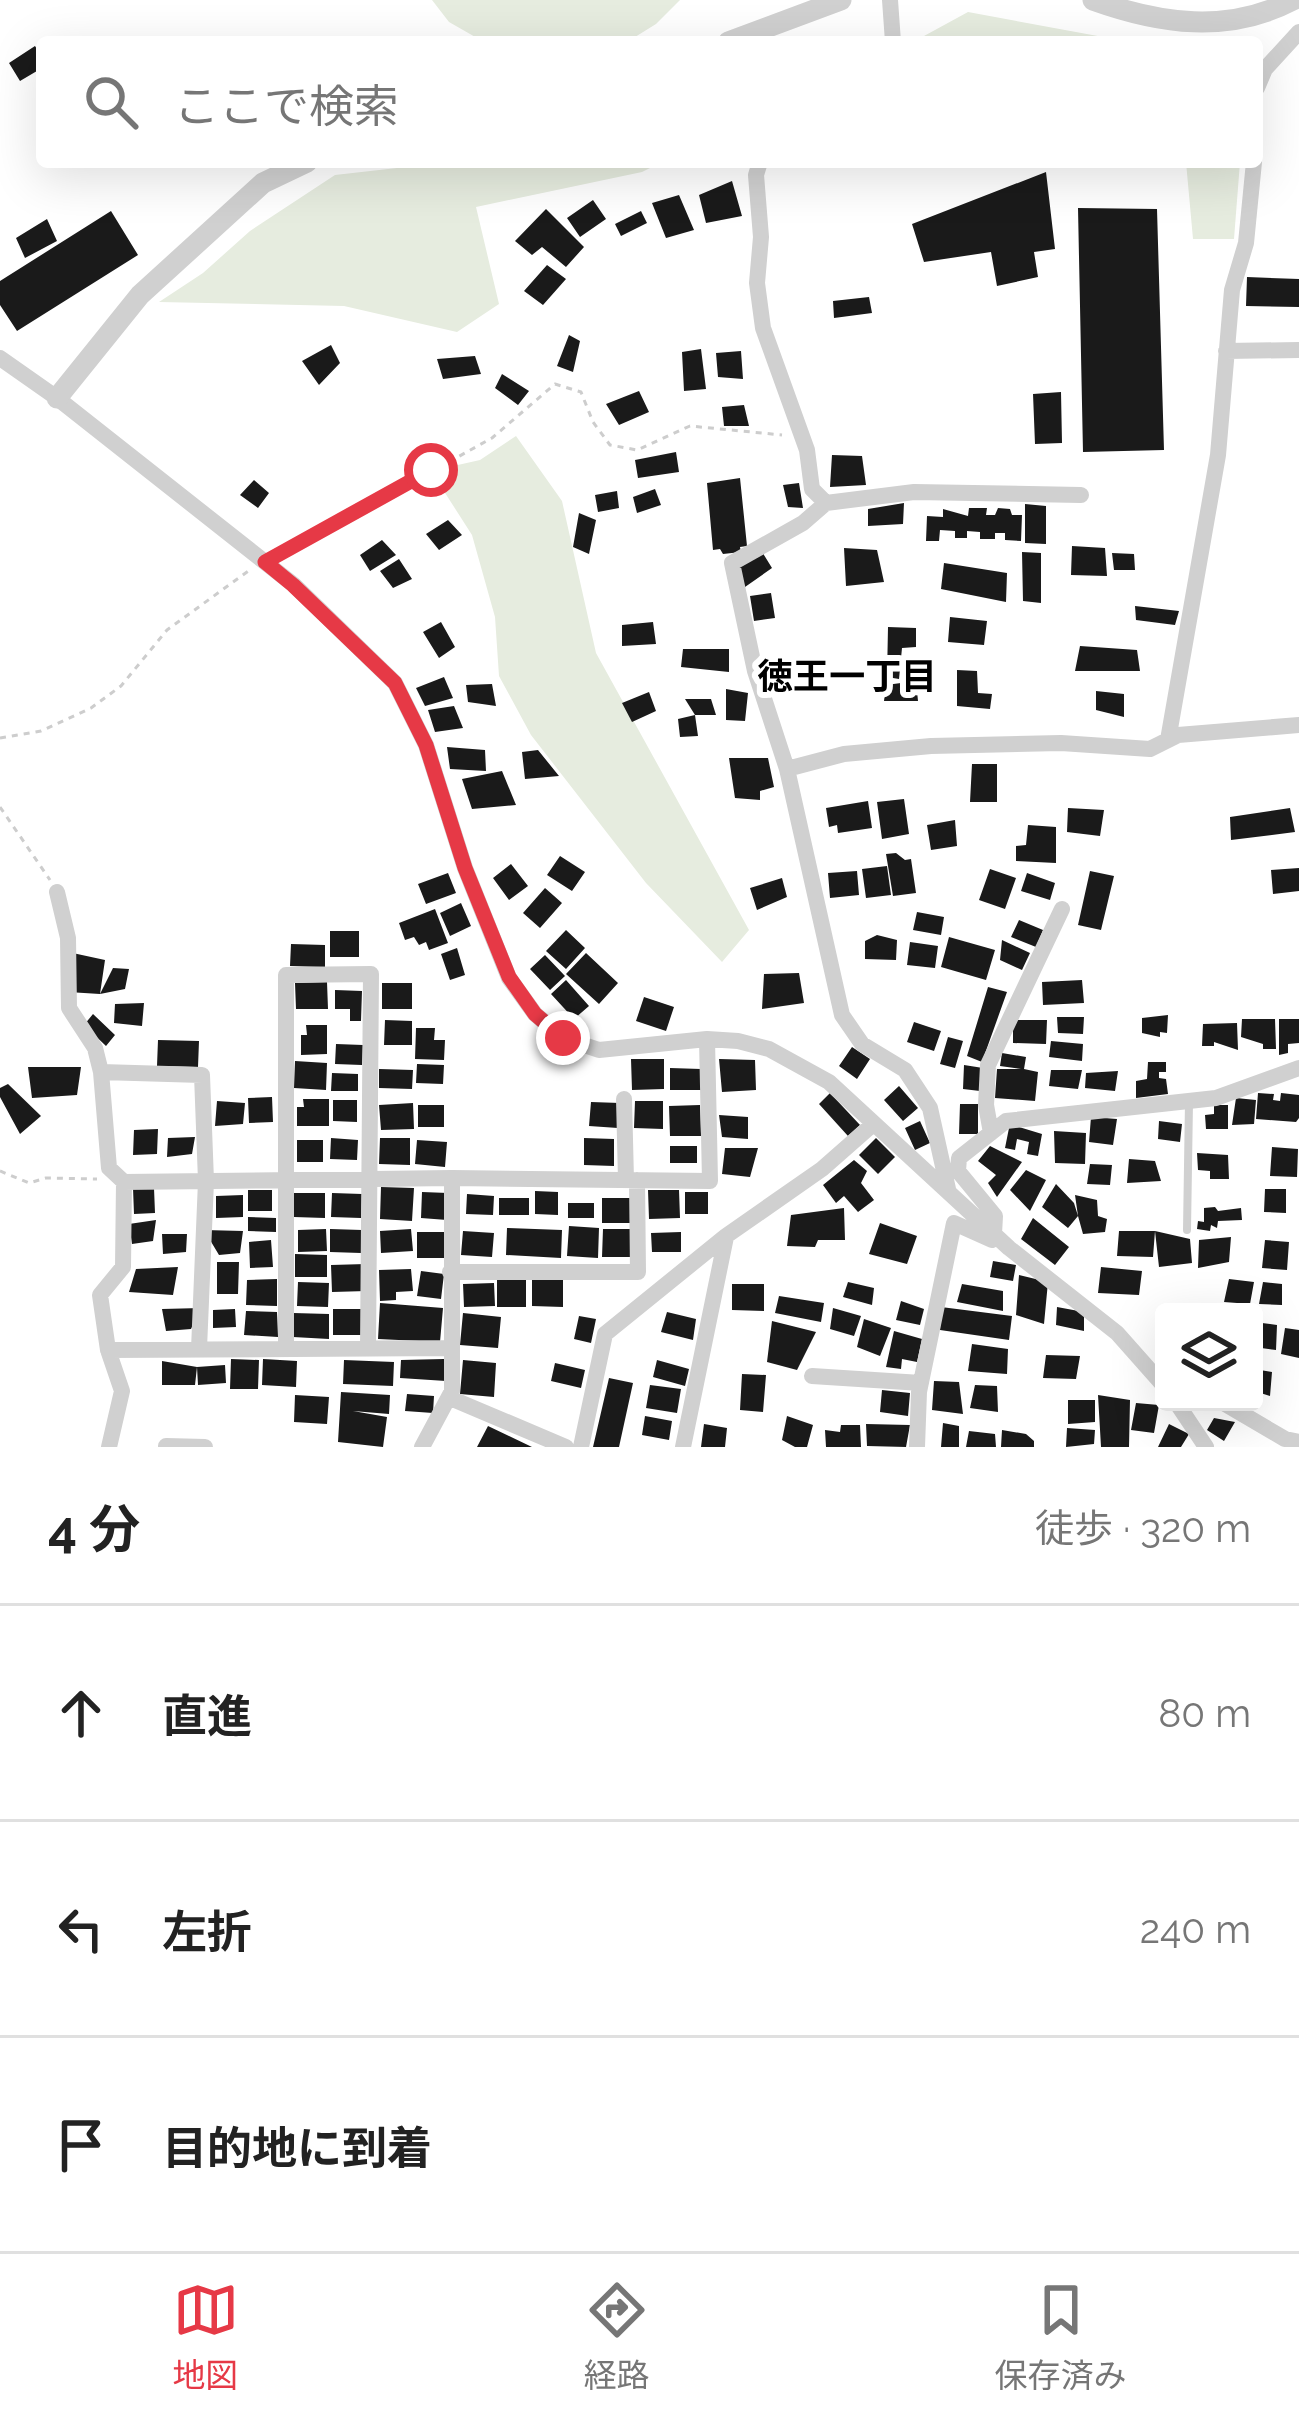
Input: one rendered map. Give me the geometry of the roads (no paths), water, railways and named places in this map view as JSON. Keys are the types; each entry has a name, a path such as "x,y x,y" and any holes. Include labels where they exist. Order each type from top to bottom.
{"street":[{"path":"744,36 841,0"},
{"path":"890,0 893,36"},
{"path":"1093,0 1176,23 1267,13 1292,0"},
{"path":"1263,74 1299,32"},
{"path":"57,398 140,295 262,183 294,168"},
{"path":"758,168 757,283 764,328 807,450 812,489 826,503"},
{"path":"1168,740 1218,455 1232,290 1246,243 1253,168"},
{"path":"1226,351 1299,350"},
{"path":"0,358 293,585 395,683 426,745 465,868 509,977 535,1014 563,1038 599,1050 738,1040 770,1048 806,1066 830,1082 994,1234 1155,1369"},
{"path":"948,1190 930,1108 904,1070 862,1044 842,1015 787,769 755,671 731,563 802,524 826,503 914,492 1081,495"},
{"path":"787,769 844,754 931,746 1061,743 1150,749 1178,735 1299,725"},
{"path":"58,892 68,938 69,1008 95,1048 109,1168 121,1179 710,1181 706,1039"},
{"path":"991,1133 986,1105 988,1065 1061,909"},
{"path":"286,1348 286,975 371,974 368,1348"},
{"path":"994,1234 995,1216 958,1171 959,1158 1006,1121 1216,1098 1299,1068"},
{"path":"101,1072 202,1075 206,1181 199,1349"},
{"path":"450,1272 638,1272 624,1099"},
{"path":"581,1447 605,1334 726,1236 822,1169 872,1125"},
{"path":"422,1447 450,1398 452,1178"},
{"path":"109,1447 122,1391 108,1350 100,1295 123,1267 121,1179"},
{"path":"917,1447 921,1383 953,1222 1010,1248"},
{"path":"682,1447 726,1236"},
{"path":"108,1350 449,1348"},
{"path":"812,1376 921,1383"},
{"path":"450,1398 566,1447"},
{"path":"1182,1411 1206,1447"},
{"path":"1237,1411 1285,1439 1299,1442"},
{"path":"166,1446 205,1447"}],"lane":[{"path":"1187,1230 1190,1101"}],"district":[{"name":"徳王一丁目","path":"847,676"}]}
